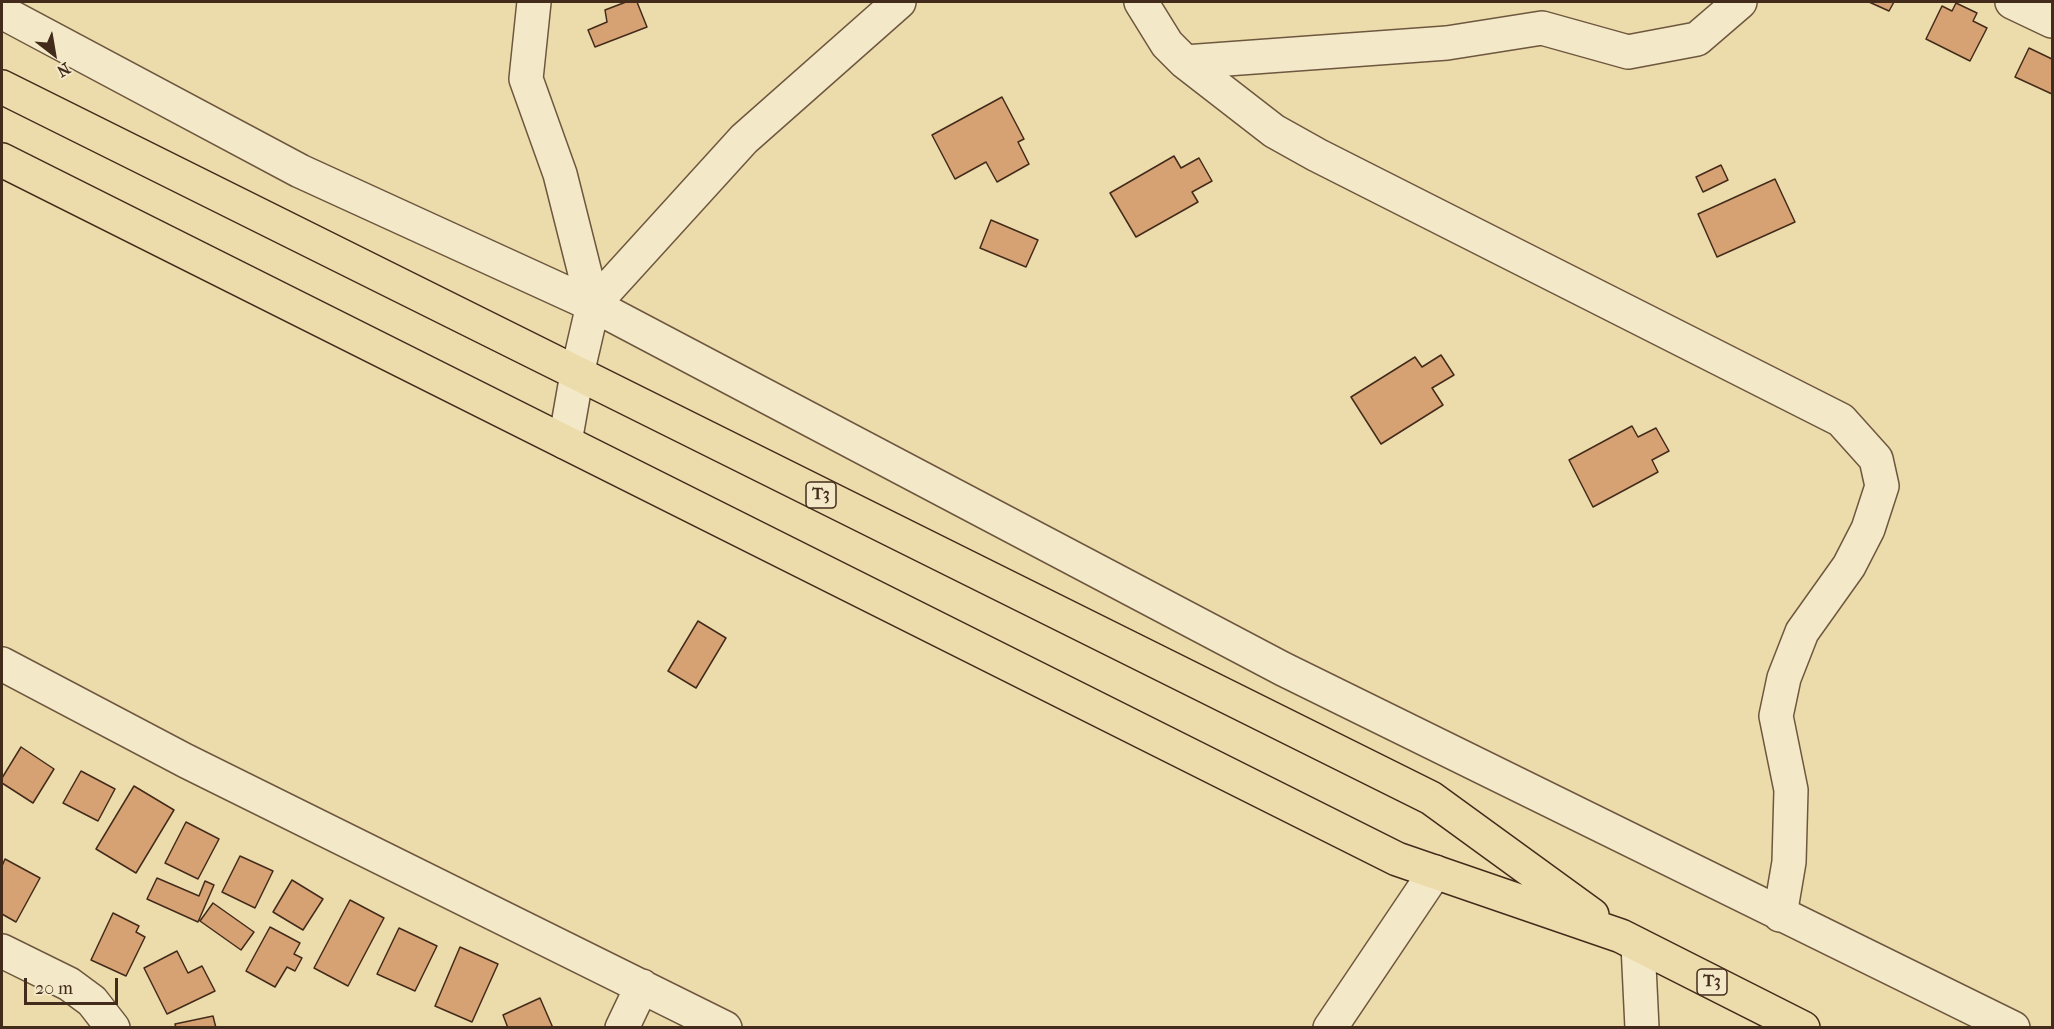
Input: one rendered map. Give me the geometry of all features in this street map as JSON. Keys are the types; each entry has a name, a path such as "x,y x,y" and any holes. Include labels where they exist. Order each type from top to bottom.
{"highway":[{"name":"T3","path":"2,87 1431,798 1629,940"},
{"name":"T3","path":"2,160 1397,859 1629,940 1803,1028"}],"street":[{"path":"534,2 526,79 560,174 593,305 577,374 565,442"},
{"path":"593,305 744,139 898,2"},
{"path":"1141,2 1167,44 1185,62 1274,131 1317,155 1841,420 1876,459 1882,486 1868,529 1849,566 1802,632 1784,678 1776,716 1791,790 1789,862 1780,915"},
{"path":"1185,62 1447,43 1542,28 1628,52 1697,39 1740,2"},
{"path":"2012,2 2052,21"},
{"path":"2,12 300,171 593,305 1283,669 2013,1028"},
{"path":"2,664 186,761 725,1028"},
{"path":"1330,1028 1435,872"},
{"path":"1629,940 1642,1028"},
{"path":"2,951 69,984 93,1000 113,1028"},
{"path":"622,1028 642,986"}],"building":[{"path":"626,2 637,2 647,27 595,47 588,30 607,22 605,10"},
{"path":"1869,2 1894,2 1889,11"},
{"path":"1956,3 1977,13 1973,21 1987,28 1970,61 1926,39 1942,6 1952,11"},
{"path":"2029,48 2052,59 2052,94 2015,77"},
{"path":"1002,97 1024,139 1018,142 1029,164 997,182 986,162 955,179 932,135"},
{"path":"1174,156 1181,168 1199,158 1212,181 1192,192 1198,202 1136,237 1110,193"},
{"path":"1721,165 1728,180 1703,192 1696,177"},
{"path":"1775,179 1795,222 1717,257 1698,214"},
{"path":"991,220 1038,240 1026,267 980,248"},
{"path":"1441,355 1454,375 1432,388 1443,405 1381,444 1351,397 1415,357 1422,367"},
{"path":"1632,426 1638,437 1656,428 1669,451 1652,460 1658,472 1593,507 1569,460"},
{"path":"698,621 726,638 696,688 668,671"},
{"path":"21,747 54,769 33,803 2,783 2,778"},
{"path":"81,771 115,789 98,821 63,803"},
{"path":"134,786 174,810 136,873 96,849"},
{"path":"186,822 219,839 198,879 165,863"},
{"path":"240,856 273,871 255,908 222,892"},
{"path":"5,859 40,878 16,922 2,914 2,866"},
{"path":"157,878 199,896 205,881 214,885 198,922 147,899"},
{"path":"292,880 323,899 303,930 273,912"},
{"path":"350,900 384,918 348,986 314,968"},
{"path":"213,903 254,932 241,950 200,921"},
{"path":"113,913 139,926 136,932 145,937 126,976 91,960"},
{"path":"270,927 300,943 294,954 302,958 295,971 287,967 275,987 246,971"},
{"path":"399,928 437,946 415,991 377,974"},
{"path":"460,947 498,964 472,1022 435,1006"},
{"path":"177,951 188,973 202,966 215,991 167,1014 144,968"},
{"path":"540,998 553,1028 508,1028 503,1015"},
{"path":"213,1016 216,1028 176,1028 175,1024"}]}
